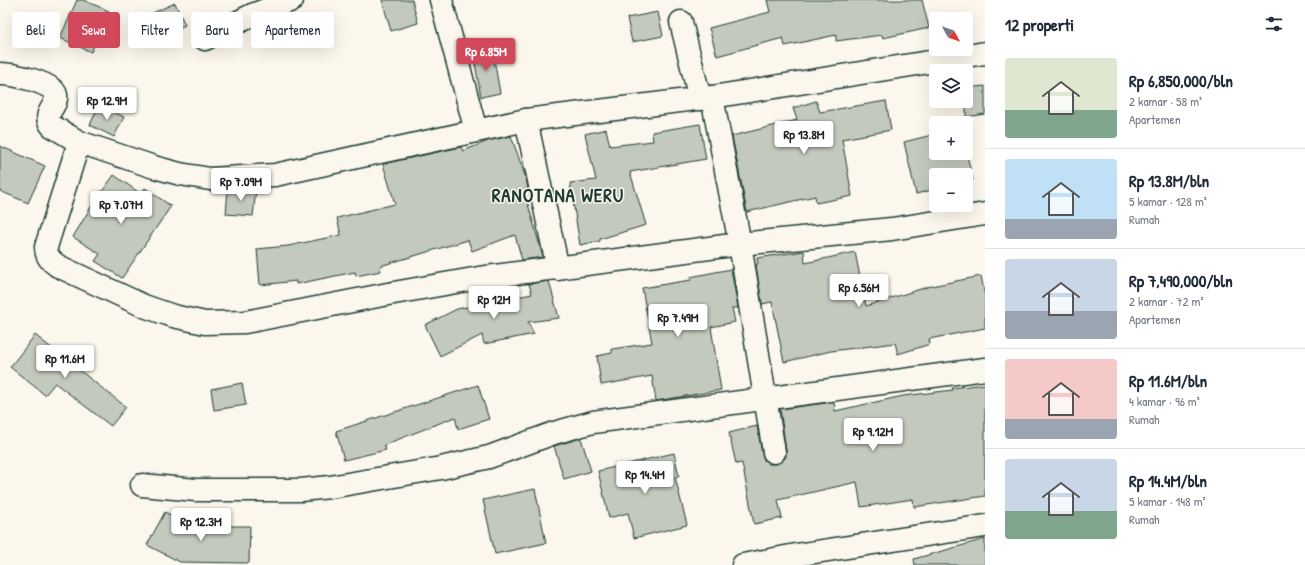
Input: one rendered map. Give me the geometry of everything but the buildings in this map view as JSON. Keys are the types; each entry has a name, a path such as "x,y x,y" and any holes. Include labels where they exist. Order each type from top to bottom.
{"street":[{"path":"249,8 292,0"},
{"path":"441,0 476,131"},
{"path":"681,22 706,98 740,244 774,452"},
{"path":"0,74 26,78 53,88 56,98 48,117 48,122 79,142 154,167 180,174 210,179 275,175 526,120 706,98 985,53"},
{"path":"526,120 558,269"},
{"path":"79,142 46,247 48,257 58,266 144,306 173,316 205,323 245,322 479,278 558,269 740,244 892,229 985,214"},
{"path":"142,486 196,490 301,490 330,488 441,468 489,457 554,433 593,422 765,400 985,369"},
{"path":"743,565 796,555 985,526"}],"district":[{"name":"RANOTANA WERU","path":"558,195"}]}
